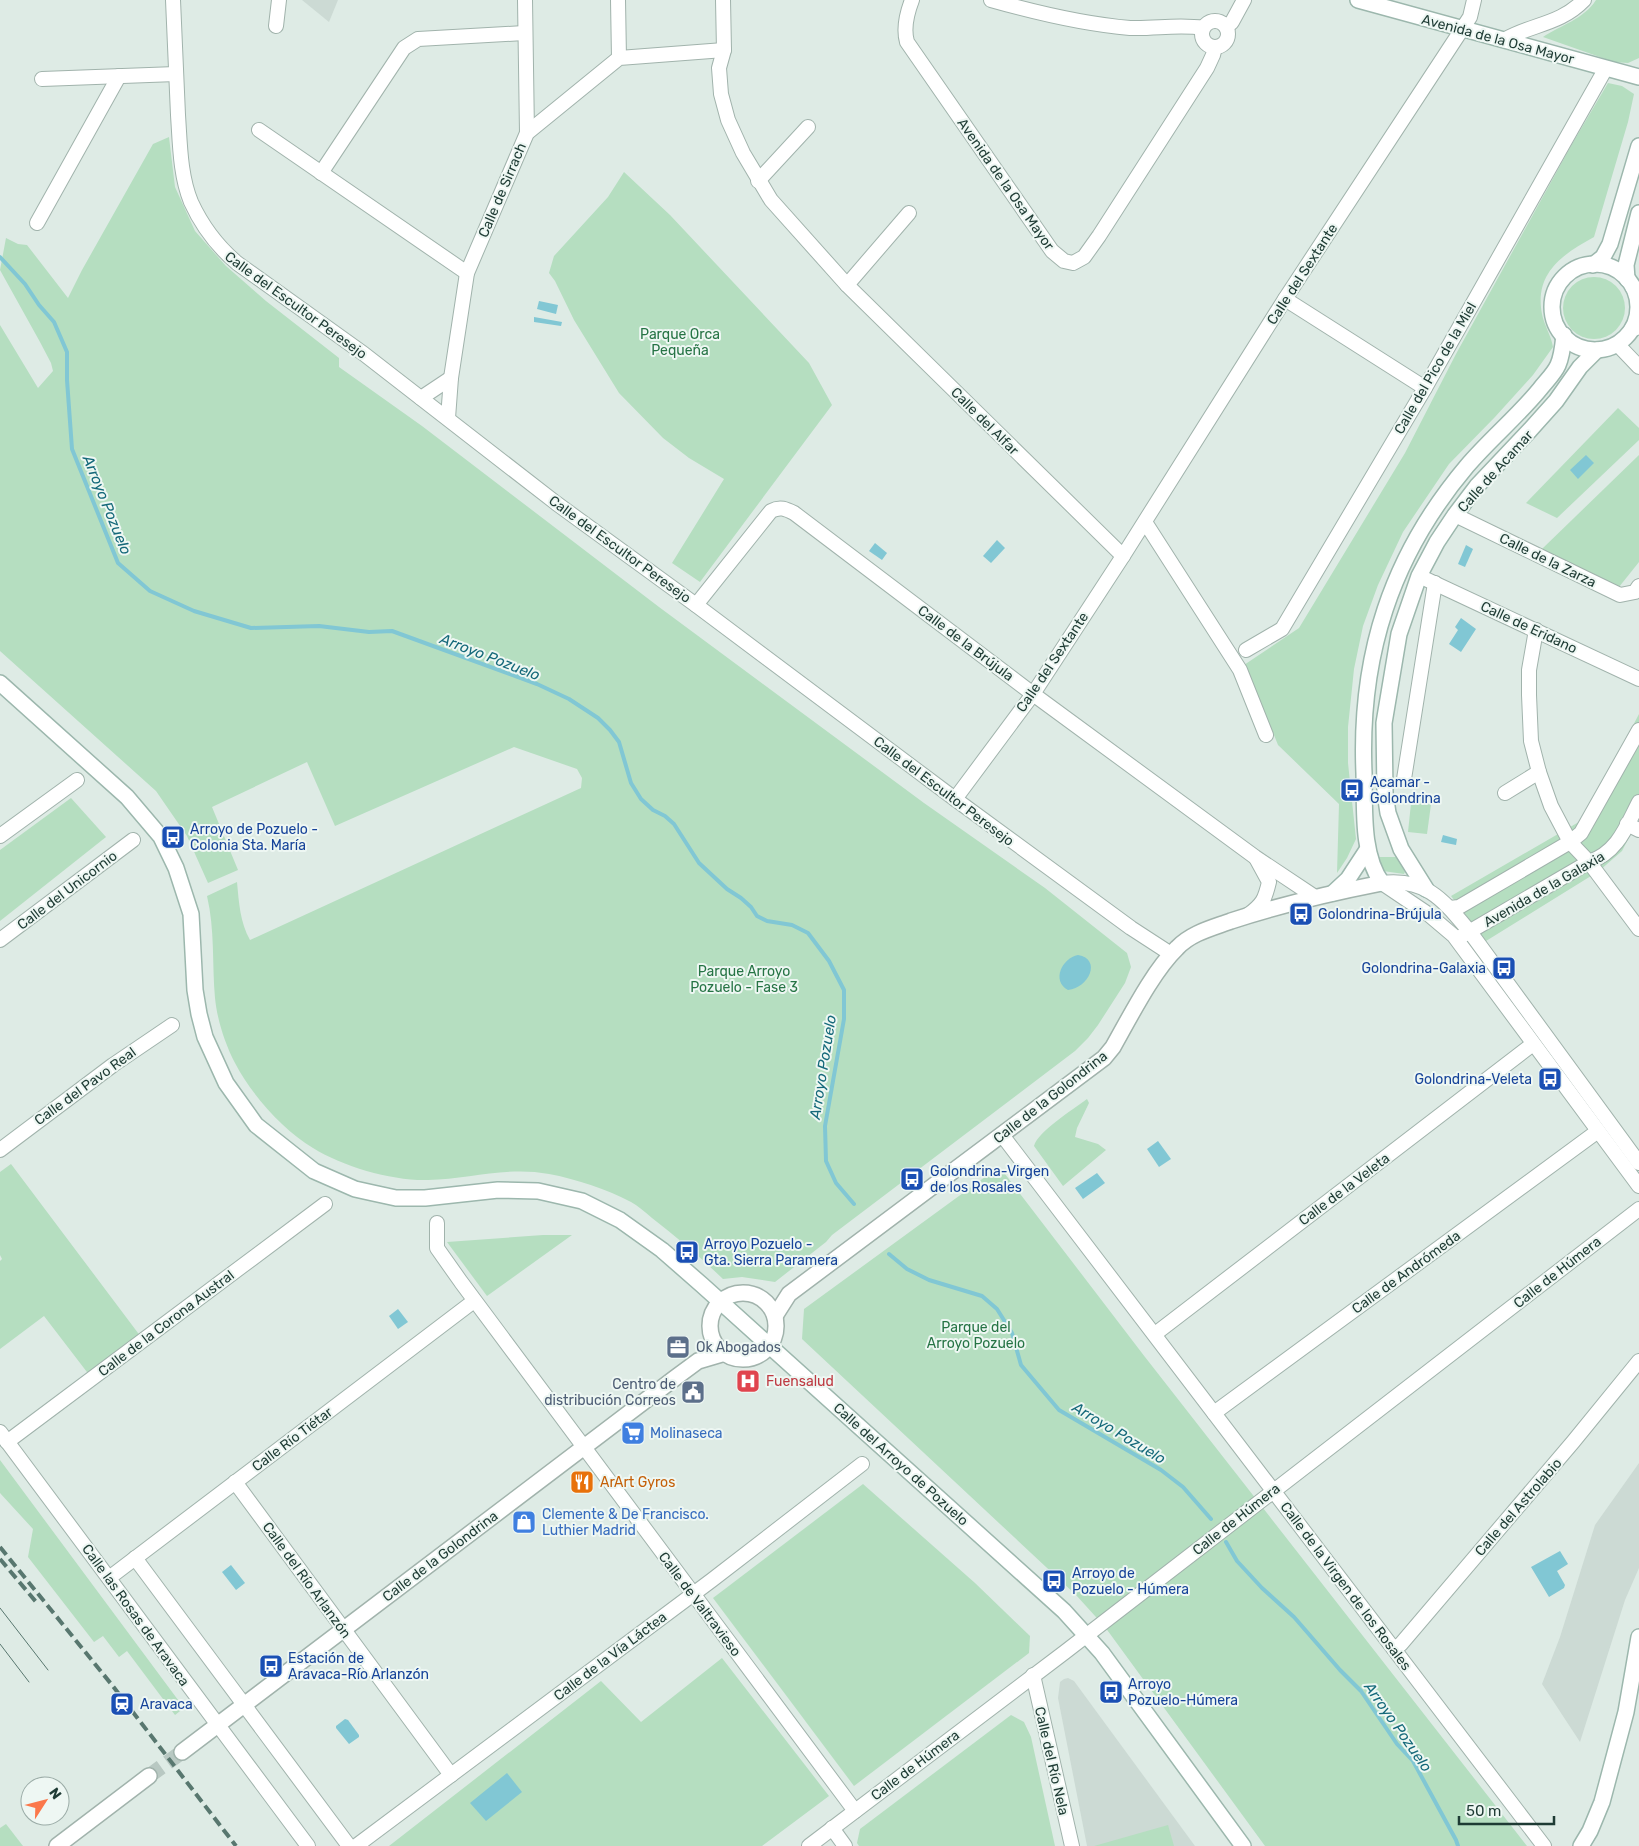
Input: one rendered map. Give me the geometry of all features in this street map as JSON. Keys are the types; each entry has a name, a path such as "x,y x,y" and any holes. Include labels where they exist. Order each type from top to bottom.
{"main road":[{"name":"Avenida de la Osa Mayor","path":"1358,0 1639,77"},
{"path":"1593,265 1603,257 1610,244 1639,146"},
{"path":"1633,285 1617,270 1608,266 1585,266 1567,275 1555,292 1552,303 1553,316 1557,326 1564,335 1579,347 1596,350 1609,349 1618,344 1635,328 1638,302 1627,257 1639,213"},
{"name":"Calle de Acamar","path":"1385,886 1375,872 1367,850 1362,736 1367,684 1378,632 1396,577 1426,522 1466,468 1490,441 1524,409 1558,365 1564,335"},
{"name":"Calle de Acamar","path":"1426,889 1412,878 1388,813 1385,794 1384,723 1399,634 1419,576 1437,542 1455,515 1477,486 1556,401 1580,366 1596,350"},
{"name":"Calle del Arroyo de Pozuelo","path":"0,683 127,797 161,837 176,868 191,914 195,990 205,1037 226,1083 256,1125 314,1171 373,1194 396,1198 425,1198 498,1190 538,1191 582,1202 604,1210 636,1230 662,1250 1023,1573 1087,1634 1243,1846"},
{"path":"1333,893 1348,879 1367,850"},
{"name":"Calle de la Golondrina","path":"775,1316 789,1294 1104,1058 1113,1047 1171,954 1183,942 1203,931 1246,916 1333,893 1385,886"},
{"path":"741,1292 762,1298 770,1306 775,1316 776,1332 769,1346 759,1355 746,1359 732,1357 725,1353 718,1347 710,1330 711,1318 720,1302 726,1297 741,1292"},
{"name":"Calle de la Golondrina","path":"762,1298 789,1294"},
{"name":"Calle de la Golondrina","path":"698,1361 712,1337"},
{"name":"Calle de la Golondrina","path":"182,1752 698,1361 725,1353"},
{"path":"1581,1846 1590,1831 1602,1802 1626,1712 1639,1638"},
{"path":"57,1846 150,1776"}],"street":[{"name":"Calle del Escultor Peresejo","path":"173,0 180,142 185,184 191,202 203,224 220,248 237,263 364,354 556,502 955,799 1123,922 1171,954"},
{"path":"276,26 279,0"},
{"path":"525,0 527,134"},
{"path":"618,0 619,58 724,50"},
{"name":"Calle del Alfar","path":"723,0 724,50 719,68 720,94 728,120 743,154 771,200 847,285 1123,556"},
{"name":"Avenida de la Osa Mayor","path":"912,0 906,24 905,35 907,42 1052,250 1064,261 1073,263 1084,257 1099,236 1207,68 1215,48"},
{"path":"991,0 1055,17 1092,24 1132,28 1178,26 1203,28"},
{"path":"1226,27 1232,22 1244,0"},
{"name":"Calle del Sextante","path":"955,799 1033,694 1123,556 1285,299 1470,17 1474,0"},
{"path":"1504,40 1567,15 1584,0"},
{"path":"1214,21 1226,27 1227,39 1222,45 1215,48 1207,44 1202,37 1203,28 1214,21"},
{"path":"321,172 404,48 418,39 524,33"},
{"name":"Calle de Sirrach","path":"448,418 451,378 467,273 527,134 619,58"},
{"name":"Calle del Pico de la Miel","path":"1246,650 1282,629 1424,388 1606,68"},
{"path":"42,79 176,74"},
{"path":"38,223 119,76"},
{"path":"758,181 808,127"},
{"path":"259,130 467,273"},
{"path":"847,285 909,213"},
{"path":"1285,299 1424,388"},
{"path":"1618,344 1639,367"},
{"path":"421,398 451,378"},
{"name":"Calle de la Brújula","path":"696,605 772,510 777,507 784,508 794,513 1033,694 1256,857 1315,897"},
{"name":"Calle de la Zarza","path":"1455,515 1620,595 1635,592 1639,586"},
{"path":"1145,522 1240,670 1266,735"},
{"name":"Calle de Eridano","path":"1419,576 1639,679"},
{"path":"1404,778 1435,584"},
{"path":"1536,630 1529,670 1529,695 1531,740 1539,772 1551,806 1570,842 1589,862 1639,929"},
{"name":"Avenida de la Galaxia","path":"1450,908 1460,907 1570,842 1581,833 1639,730"},
{"path":"1506,793 1539,772"},
{"path":"0,836 77,780"},
{"name":"Avenida de la Galaxia","path":"1454,936 1463,936 1589,862 1604,856 1633,827 1639,802"},
{"name":"Calle del Unicornio","path":"0,940 133,840"},
{"name":"Calle de la Brújula","path":"1246,916 1260,906 1265,898 1269,882 1263,867 1256,857"},
{"name":"Calle de la Golondrina","path":"1385,886 1412,878"},
{"path":"1385,886 1428,914 1454,936 1639,1186"},
{"path":"1426,889 1450,908 1470,932 1639,1163"},
{"name":"Calle del Pavo Real","path":"0,1150 113,1064 172,1025"},
{"name":"Calle de la Veleta","path":"1155,1334 1533,1044"},
{"name":"Calle de Andrómeda","path":"1214,1413 1598,1131"},
{"name":"Calle de la Virgen de los Rosales","path":"1002,1135 1544,1846"},
{"name":"Calle de la Corona Austral","path":"4,1437 325,1204"},
{"name":"Calle de Húmera","path":"809,1846 1639,1208"},
{"name":"Calle de Valtravieso","path":"437,1223 437,1248 474,1301 855,1811"},
{"name":"Calle Río Tiétar","path":"109,1578 474,1301"},
{"name":"Calle del Astrolabio","path":"1394,1649 1401,1644 1573,1442 1639,1361"},
{"name":"Calle las Rosas de Aravaca","path":"4,1437 308,1846"},
{"name":"Calle de la Vía Láctea","path":"356,1846 693,1594 862,1464"},
{"name":"Calle del Río Arlanzón","path":"236,1482 451,1775"},
{"path":"135,1558 349,1846"},
{"name":"Calle del Río Nela","path":"1032,1676 1072,1846"},
{"path":"832,1828 845,1846"}],"shaded area":[{"path":"302,0 338,0 329,22"},
{"path":"1639,1463 1639,1568 1625,1600 1580,1742 1542,1684 1560,1637 1595,1525"},
{"path":"1068,1678 1074,1681 1195,1846 1087,1846 1058,1698 1060,1682"}],"green space":[{"path":"1596,0 1639,0 1639,58 1628,63 1614,62 1543,37 1579,17"},
{"path":"1608,83 1622,86 1634,94 1628,122 1594,237 1572,250 1553,266 1542,287 1542,314 1553,347 1533,375 1449,464 1403,532 1378,585 1363,626 1354,669 1348,727 1348,763 1356,839 1337,873 1339,804 1278,745 1244,665 1299,628 1405,453 1456,354 1572,144"},
{"name":"Parque Arroyo Pozuelo - Fase 3","path":"169,137 175,187 195,231 226,266 266,301 339,358 339,367 422,426 659,607 924,803 1045,888 1127,953 1131,967 1125,983 1098,1025 1075,1051 832,1235 826,1242 775,1282 742,1277 723,1279 697,1255 634,1204 591,1185 570,1179 549,1174 519,1171 414,1180 369,1172 339,1161 313,1148 279,1121 250,1087 228,1048 216,1006 210,909 207,896 237,882 242,919 250,940 581,788 582,778 577,769 514,747 335,826 307,762 212,807 238,870 208,883 187,836 156,791 0,651 0,325 38,388 53,371 40,342 0,270 6,238 18,244 27,245 68,298 153,144"},
{"name":"Parque Orca Pequeña","path":"624,172 670,215 809,363 832,405 700,582 672,563 724,479 689,458 663,438 619,393 574,320 555,281 549,273 554,256 608,197"},
{"path":"1588,277 1600,277 1616,286 1623,296 1625,308 1623,320 1616,330 1600,339 1588,339 1577,334 1568,325 1563,314 1563,302 1568,291 1577,282"},
{"path":"1618,408 1639,428 1639,440 1557,518 1526,503"},
{"path":"1639,455 1639,562 1619,587 1542,549"},
{"path":"1639,714 1639,818 1622,851 1599,871 1486,941 1451,896 1584,819"},
{"path":"1412,794 1432,797 1427,834 1408,832"},
{"path":"71,798 106,837 0,921 0,850"},
{"path":"1379,857 1397,857 1405,872 1404,874 1383,871"},
{"path":"1087,1099 1089,1103 1077,1128 1075,1137 1098,1144 1106,1150 1063,1186 1034,1146 1049,1127"},
{"path":"11,1164 141,1337 90,1376 44,1316 0,1349 0,1261 2,1259 0,1255 0,1172"},
{"name":"Parque del Arroyo Pozuelo","path":"999,1170 1005,1174 1145,1357 1527,1846 1265,1846 1105,1627 1076,1595 802,1339 804,1309 985,1177"},
{"path":"543,1235 572,1235 487,1296 447,1242"},
{"path":"0,1460 184,1708 175,1715 127,1651 119,1657 103,1636 94,1642 28,1557 33,1529 0,1493"},
{"path":"863,1484 975,1583 1030,1636 1029,1653 854,1786 713,1598"},
{"path":"722,1658 829,1796 762,1846 389,1846 601,1681 641,1722"},
{"path":"1011,1715 1024,1722 1031,1737 1055,1846 859,1846 857,1843 860,1829"},
{"path":"6,1824 23,1846 0,1846 0,1828"},
{"path":"1168,1825 1174,1846 1094,1846"}],"water":[{"path":"539,301 558,305 556,314 537,309"},
{"path":"534,317 562,322 561,326 534,322"},
{"path":"1586,455 1594,463 1578,479 1570,470"},
{"path":"997,540 1005,548 991,563 983,556"},
{"path":"875,543 887,553 882,560 869,551"},
{"path":"1466,545 1473,549 1465,567 1458,564"},
{"path":"1461,618 1476,629 1461,652 1449,644 1458,630 1455,627"},
{"path":"1443,835 1457,839 1456,845 1441,842"},
{"path":"1078,955 1090,962 1090,973 1082,984 1068,990 1063,986 1059,976 1067,960"},
{"path":"1158,1141 1171,1159 1159,1167 1147,1149"},
{"path":"1097,1173 1105,1183 1083,1199 1075,1188"},
{"path":"398,1309 408,1322 398,1329 389,1316"},
{"path":"1560,1551 1568,1564 1557,1571 1565,1585 1564,1588 1549,1597 1531,1567"},
{"path":"231,1565 245,1583 236,1590 222,1572"},
{"path":"345,1719 348,1720 359,1735 349,1744 336,1728"},
{"path":"507,1773 522,1792 486,1821 470,1803"}],"waterway":[{"name":"Arroyo Pozuelo","path":"0,257 25,284 39,305 54,322 67,352 72,449 118,563 150,591 194,611 251,628 319,626 369,632 392,631 537,684 569,699 598,718 610,730 619,742 631,783 641,799 653,810 665,816 674,824 699,863 727,889 751,907 757,916 767,921 792,925 808,933 829,961 844,990 844,1019 825,1126 826,1161 836,1183 854,1204"},
{"name":"Arroyo Pozuelo","path":"889,1254 907,1269 929,1280 982,1296 997,1309 1012,1333 1021,1365 1059,1410 1161,1470 1183,1487 1211,1519"},
{"name":"Arroyo Pozuelo","path":"1226,1542 1237,1561 1262,1588 1294,1617 1361,1691 1397,1744 1413,1761 1458,1846"}],"tunnel":[{"path":"149,1776 182,1752"}],"tram line":[{"path":"0,1608 48,1670"},
{"path":"0,1644 29,1682"}],"railway":[{"path":"0,1547 112,1685 236,1846"},
{"path":"0,1559 37,1603"}],"place":[{"name":"Acamar - Golondrina","path":"1352,790"},
{"name":"Arroyo de Pozuelo - Colonia Sta. María","path":"173,837"},
{"name":"Golondrina-Brújula","path":"1301,914"},
{"name":"Golondrina-Galaxia","path":"1504,968"},
{"name":"Golondrina-Veleta","path":"1550,1079"},
{"name":"Golondrina-Virgen de los Rosales","path":"912,1179"},
{"name":"Arroyo Pozuelo - Gta. Sierra Paramera","path":"687,1252"},
{"name":"Ok Abogados","path":"678,1347"},
{"name":"Fuensalud","path":"748,1381"},
{"name":"Centro de distribución Correos","path":"693,1392"},
{"name":"Molinaseca","path":"633,1433"},
{"name":"ArArt Gyros","path":"582,1482"},
{"name":"Clemente & De Francisco. Luthier Madrid","path":"524,1522"},
{"name":"Arroyo de Pozuelo - Húmera","path":"1054,1581"},
{"name":"Estación de Aravaca-Río Arlanzón","path":"271,1666"},
{"name":"Arroyo Pozuelo-Húmera","path":"1111,1692"},
{"name":"Aravaca","path":"122,1704"}]}
